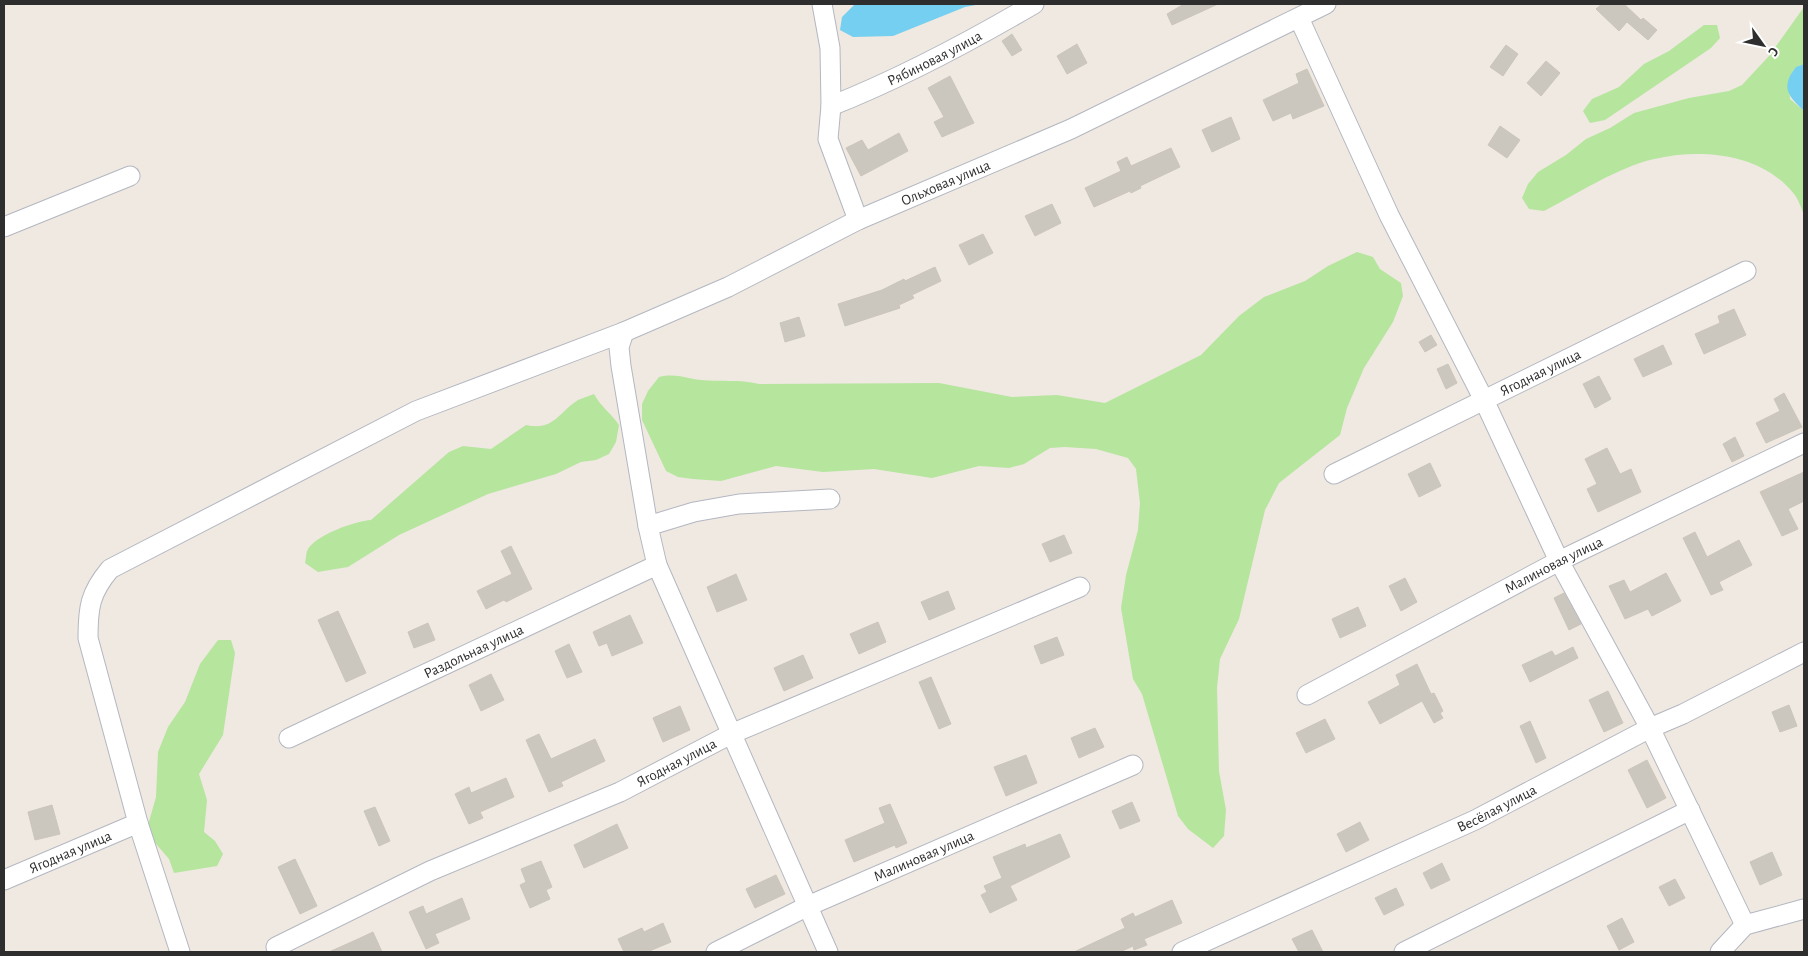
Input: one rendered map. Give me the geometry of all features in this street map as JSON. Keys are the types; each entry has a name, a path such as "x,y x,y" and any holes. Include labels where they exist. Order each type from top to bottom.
{"street":[{"path":"822,4 830,48 831,106 828,139 858,220"},
{"name":"Рябиновая улица","path":"831,106 888,81 979,36 1034,4"},
{"name":"Ольховая улица","path":"180,952 138,823 88,638 88,610 96,586 110,569 416,411 624,332 728,286 858,220 1071,129 1326,4"},
{"path":"1299,18 1389,215 1484,400 1559,561 1650,728 1745,925"},
{"path":"4,227 130,176"},
{"name":"Ягодная улица","path":"1334,474 1746,272"},
{"path":"624,332 619,347 621,366 648,526 657,566 828,952"},
{"name":"Малиновая улица","path":"1307,695 1559,561 1804,443"},
{"path":"648,526 694,512 738,504 830,500"},
{"name":"Раздольная улица","path":"289,738 657,566"},
{"name":"Ягодная улица","path":"276,947 430,870 620,792 731,734 1080,587"},
{"name":"Весёлая улица","path":"1182,952 1475,820 1650,728 1683,714 1804,652"},
{"name":"Малиновая улица","path":"716,952 808,906 1133,765"},
{"path":"1404,952 1690,810"},
{"name":"Ягодная улица","path":"4,880 138,823"},
{"path":"1720,952 1745,925 1804,909"}],"green space":[{"path":"1804,7 1804,64 1798,66 1792,73 1789,87 1790,99 1804,111 1804,215 1799,201 1781,180 1748,162 1711,154 1672,156 1640,163 1598,182 1544,211 1529,209 1522,198 1528,184 1538,172 1566,155 1586,139 1610,128 1634,113 1689,98 1729,91 1742,85 1769,56"},
{"path":"1704,25 1717,25 1720,38 1711,48 1605,120 1590,123 1583,111 1592,99 1619,87 1644,64 1669,51"},
{"path":"1357,252 1373,257 1380,269 1401,283 1403,296 1393,322 1364,368 1347,408 1340,435 1279,483 1265,510 1239,619 1220,659 1217,688 1219,771 1226,810 1224,836 1213,848 1188,829 1178,816 1142,694 1133,679 1121,608 1126,575 1138,530 1140,503 1136,469 1128,458 1096,449 1065,447 1050,448 1024,464 1009,468 979,466 932,478 874,469 823,472 776,466 721,481 693,479 678,477 666,471 642,420 642,404 648,391 659,377 670,376 759,384 939,383 1012,397 1057,395 1105,403 1201,355 1239,316 1264,297 1305,281 1328,266"},
{"path":"594,394 619,425 616,442 609,454 596,460 581,462 556,474 488,494 399,535 348,567 318,572 305,563 307,551 311,545 326,534 346,526 371,520 449,452 463,446 491,449 526,425 535,426 549,423 578,400"},
{"path":"218,640 231,640 235,653 223,735 199,774 207,800 204,832 215,841 223,854 217,866 174,873 169,859 151,838 148,825 156,797 158,752 168,727 185,702 200,664"}],"water":[{"path":"855,4 981,4 965,7 893,36 853,37 840,30 842,17"},
{"path":"1804,64 1804,111 1790,96 1787,86 1788,80 1796,67"}],"building":[{"path":"1184,4 1218,4 1172,25 1167,14"},
{"path":"1602,4 1624,4 1641,20 1643,18 1657,30 1648,40 1627,22 1619,31 1596,9"},
{"path":"1012,34 1022,50 1012,56 1002,41"},
{"path":"1077,44 1087,63 1067,74 1057,56"},
{"path":"1506,45 1518,54 1503,76 1490,67"},
{"path":"1546,61 1560,73 1541,96 1527,83"},
{"path":"1307,69 1324,106 1293,119 1291,113 1273,121 1263,100 1299,83 1296,74"},
{"path":"950,76 974,123 942,137 934,122 944,117 928,88"},
{"path":"1231,117 1240,139 1212,152 1202,130"},
{"path":"1500,126 1520,140 1507,158 1488,145"},
{"path":"899,133 908,151 861,176 846,148 862,140 868,150"},
{"path":"1171,148 1180,167 1140,186 1141,188 1131,193 1130,191 1094,207 1085,188 1121,171 1117,162 1127,157 1131,166"},
{"path":"1052,204 1061,223 1035,236 1025,216"},
{"path":"983,234 993,253 969,265 959,245"},
{"path":"935,267 941,281 912,295 914,298 899,305 900,308 845,326 838,304 882,290"},
{"path":"1734,309 1746,335 1704,354 1695,334 1720,323 1718,316"},
{"path":"799,317 805,336 785,342 780,323"},
{"path":"1431,335 1437,345 1425,352 1419,342"},
{"path":"1663,345 1672,364 1643,377 1634,359"},
{"path":"1448,364 1457,383 1446,389 1437,369"},
{"path":"1599,376 1611,399 1595,408 1583,384"},
{"path":"1784,393 1802,427 1766,443 1756,423 1780,411 1774,399"},
{"path":"1735,437 1744,456 1732,462 1723,444"},
{"path":"1607,448 1620,474 1631,469 1641,492 1598,512 1587,489 1597,484 1585,459"},
{"path":"1430,463 1441,486 1419,497 1408,474"},
{"path":"1804,472 1804,501 1788,509 1798,529 1782,536 1760,492"},
{"path":"1695,532 1707,557 1739,540 1752,565 1719,582 1723,590 1711,595 1683,538"},
{"path":"1064,535 1072,553 1050,562 1042,544"},
{"path":"511,546 532,589 506,602 504,600 486,609 477,591 512,574 501,551"},
{"path":"1666,573 1681,601 1652,616 1648,609 1625,619 1609,586 1624,580 1630,592"},
{"path":"736,574 747,600 717,612 707,587"},
{"path":"1405,578 1417,602 1401,611 1389,586"},
{"path":"948,591 955,609 929,620 921,602"},
{"path":"1564,593 1581,624 1569,630 1554,598"},
{"path":"1358,607 1366,626 1340,638 1332,619"},
{"path":"338,611 366,673 346,682 318,620"},
{"path":"630,615 643,643 612,656 607,643 599,646 593,632"},
{"path":"878,622 886,642 859,654 850,634"},
{"path":"428,623 435,640 414,648 408,632"},
{"path":"1057,637 1064,655 1041,664 1034,646"},
{"path":"569,644 582,672 567,678 555,651"},
{"path":"1573,647 1578,658 1530,682 1522,665 1552,651 1555,656"},
{"path":"803,655 813,678 784,691 774,668"},
{"path":"1417,664 1431,694 1434,693 1443,711 1440,713 1443,718 1434,723 1422,701 1380,724 1368,702 1400,685 1396,675"},
{"path":"491,674 504,700 481,711 469,685"},
{"path":"931,677 951,724 939,729 919,682"},
{"path":"1608,691 1623,723 1604,732 1589,700"},
{"path":"1789,705 1797,726 1780,732 1772,712"},
{"path":"680,706 690,730 663,742 653,718"},
{"path":"1325,719 1335,739 1306,753 1296,733"},
{"path":"1530,721 1546,758 1536,763 1520,726"},
{"path":"1095,728 1104,747 1079,758 1071,738"},
{"path":"539,734 551,759 595,739 605,761 561,782 563,786 549,792 526,740"},
{"path":"1026,755 1037,783 1006,796 994,767"},
{"path":"1647,760 1666,798 1647,808 1628,770"},
{"path":"506,778 514,797 480,812 483,818 469,824 455,794 469,787 471,793"},
{"path":"1132,802 1140,821 1120,829 1112,811"},
{"path":"890,804 907,843 896,848 895,845 854,862 845,840 885,823 879,808"},
{"path":"52,805 60,834 35,840 28,812"},
{"path":"375,807 390,841 379,846 364,811"},
{"path":"1360,822 1369,840 1346,852 1337,834"},
{"path":"617,824 628,848 584,868 574,845"},
{"path":"1060,834 1070,857 1010,886 1017,900 990,913 981,895 987,892 984,886 1002,878 993,857 1025,844 1026,848"},
{"path":"1772,852 1782,875 1760,885 1750,862"},
{"path":"295,859 317,906 300,914 278,867"},
{"path":"541,861 552,887 546,890 550,899 530,908 520,885 526,882 521,869"},
{"path":"1442,863 1450,880 1431,889 1423,873"},
{"path":"776,875 785,894 755,908 746,889"},
{"path":"1675,879 1685,898 1669,906 1659,887"},
{"path":"1396,888 1404,905 1384,915 1375,898"},
{"path":"462,898 470,919 435,934 439,943 426,949 409,912 423,906 426,914"},
{"path":"1172,900 1182,923 1144,939 1147,945 1134,950 1133,946 1120,952 1074,952 1125,928 1121,919 1133,913 1135,917"},
{"path":"1622,918 1634,942 1619,950 1607,926"},
{"path":"663,923 671,942 647,952 624,952 618,939 642,928 644,932"},
{"path":"1312,930 1323,952 1299,952 1292,939"},
{"path":"373,932 382,952 329,952 358,939"}]}
